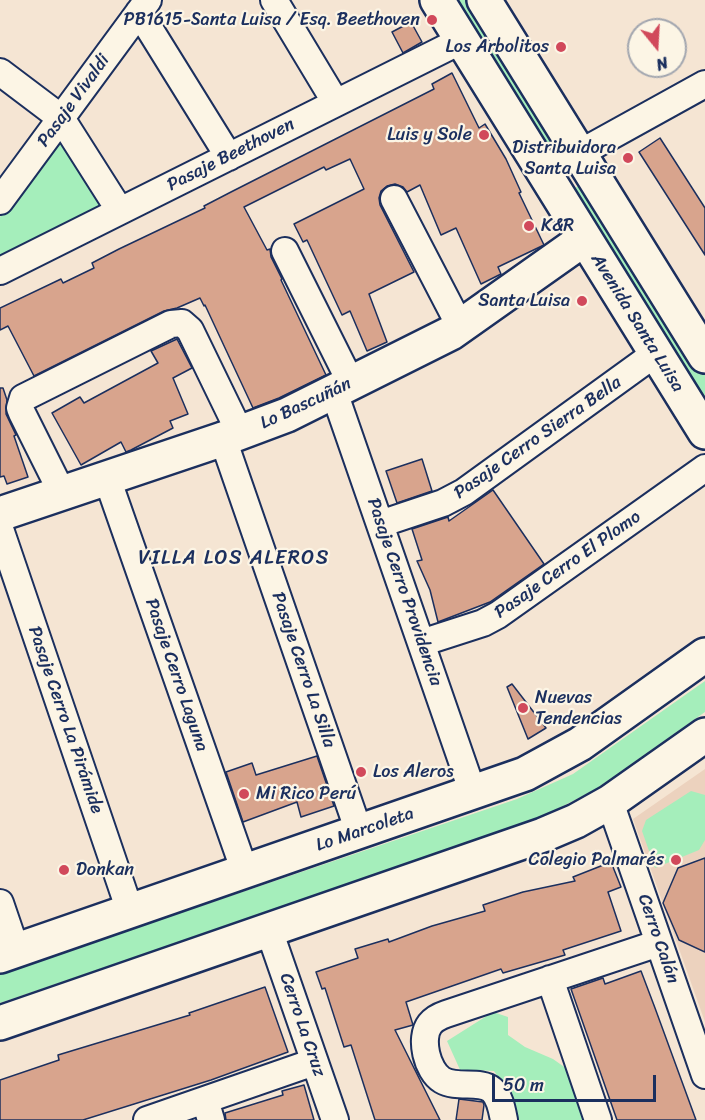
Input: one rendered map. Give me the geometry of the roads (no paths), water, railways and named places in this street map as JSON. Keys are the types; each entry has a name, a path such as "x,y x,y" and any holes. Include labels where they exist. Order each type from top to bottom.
{"main road":[{"name":"Avenida Santa Luisa","path":"437,0 705,432"},
{"path":"484,0 705,356"},
{"name":"Lo Bascuñán","path":"0,514 232,436 287,415 438,340 584,239"},
{"name":"Lo Marcoleta","path":"8,953 525,774 563,755 705,655"},
{"path":"0,1023 543,835 610,802 705,735"}],"street":[{"path":"274,0 336,103"},
{"path":"143,6 229,157"},
{"name":"Pasaje Vivaldi","path":"0,201 143,6"},
{"name":"Pasaje Beethoven","path":"0,271 462,40"},
{"path":"0,72 61,118 120,211"},
{"path":"544,173 705,84"},
{"path":"394,199 460,326"},
{"name":"Pasaje Cerro Providencia","path":"285,251 343,387 380,524 473,793"},
{"name":"Pasaje Cerro La Silla","path":"62,493 22,413 20,403 23,398 171,324 182,323 190,330 232,436 359,832"},
{"name":"Pasaje Cerro Sierra Bella","path":"380,524 443,503 464,492 656,353"},
{"name":"Pasaje Cerro El Plomo","path":"421,643 483,623 498,615 705,468"},
{"name":"Pasaje Cerro Laguna","path":"107,478 245,872"},
{"name":"Pasaje Cerro La Pirámide","path":"0,529 130,911"},
{"name":"Cerro Calán","path":"610,802 705,1075"},
{"path":"0,903 8,953"},
{"name":"Cerro La Cruz","path":"269,930 335,1120"},
{"path":"504,1120 500,1103 491,1089 486,1086 450,1083 437,1076 432,1070 425,1039 430,1024 446,1014 659,943"},
{"path":"550,979 598,1120"},
{"path":"147,1120 208,1110 315,1062"}],"place":[{"name":"PB1615-Santa Luisa / Esq. Beethoven","path":"432,20"},
{"name":"Los Arbolitos","path":"561,47"},
{"name":"Luis y Sole","path":"484,135"},
{"name":"Distribuidora Santa Luisa","path":"628,158"},
{"name":"K&R","path":"529,226"},
{"name":"Santa Luisa","path":"582,301"},
{"name":"Nuevas Tendencias","path":"523,708"},
{"name":"Los Aleros","path":"361,772"},
{"name":"Mi Rico Perú","path":"244,794"},
{"name":"Colegio Palmarés","path":"676,860"},
{"name":"Donkan","path":"64,870"}],"district":[{"name":"VILLA LOS ALEROS","path":"234,559"}]}
